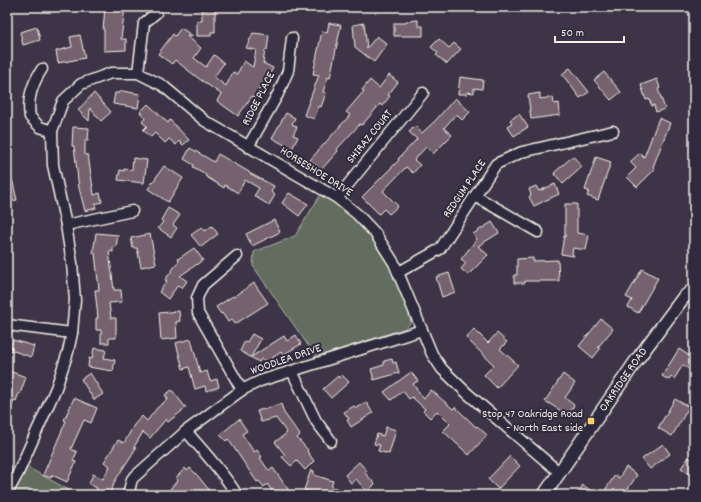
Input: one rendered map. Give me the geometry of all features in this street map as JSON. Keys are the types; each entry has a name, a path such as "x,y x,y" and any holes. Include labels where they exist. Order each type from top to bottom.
{"street":[{"path":"138,73 144,23 156,13"},
{"name":"RIDGE PLACE","path":"248,147 278,94 288,71 292,38"},
{"path":"42,69 37,76 29,99 30,117 40,128 52,131"},
{"name":"HORSESHOE DRIVE","path":"7,493 18,473 56,388 68,352 72,333 75,300 72,263 53,165 52,131 63,101 81,84 111,73 138,73 162,85 205,121 338,198 357,214 375,233 399,272 432,354 442,369 468,394 560,472"},
{"name":"SHIRAZ COURT","path":"338,198 423,93"},
{"name":"REDGUM PLACE","path":"399,272 440,249 496,164 522,152 613,131"},
{"path":"475,196 538,232"},
{"path":"66,226 132,211"},
{"path":"237,256 203,285 197,298 198,313 242,390"},
{"name":"OAKRIDGE ROAD","path":"544,495 636,361 683,298 694,289"},
{"path":"7,325 72,333"},
{"name":"WOODLEA DRIVE","path":"128,495 132,479 186,431 242,390 260,381 422,330"},
{"path":"292,371 316,421 331,442"},
{"path":"186,431 220,471 237,495"}],"green space":[{"path":"321,194 355,218 379,248 399,282 411,322 406,328 316,357 253,266 254,252 295,236"},
{"path":"27,467 78,495 12,495"}],"building":[{"path":"105,7 125,7 121,39 126,39 126,50 104,51 103,30"},
{"path":"202,7 215,7 215,32 211,32 211,36 197,36 197,21 202,21"},
{"path":"418,20 418,26 423,26 423,36 394,36 394,23 406,23 406,21"},
{"path":"329,23 341,25 330,78 328,77 323,92 326,93 321,107 319,106 314,119 304,115 319,75 313,74 322,31 327,33"},
{"path":"364,23 367,48 377,36 387,44 374,62 355,47 353,25"},
{"path":"37,27 40,40 23,45 20,32"},
{"path":"181,28 193,36 187,36 201,48 194,58 206,67 214,55 224,63 214,77 226,86 233,72 237,74 244,61 253,67 256,50 246,48 253,33 269,35 263,63 273,68 264,85 262,84 255,98 252,96 238,116 217,101 221,94 175,60 172,64 158,54 173,34 175,36"},
{"path":"80,35 85,58 58,63 56,51 72,47 70,37"},
{"path":"439,39 449,48 454,43 461,49 447,64 436,55 438,53 431,47"},
{"path":"570,68 589,92 580,98 562,74"},
{"path":"604,72 621,92 611,100 594,80"},
{"path":"389,75 398,82 388,95 390,96 382,106 380,104 362,125 360,124 337,149 338,151 321,170 310,160 350,115 346,112 364,91 362,90 370,80 379,88"},
{"path":"460,77 483,80 482,89 474,88 474,93 467,92 467,94 458,94"},
{"path":"657,79 660,88 658,89 665,109 656,112 654,105 652,106 649,99 646,100 641,85"},
{"path":"122,91 140,94 138,108 113,104 115,93"},
{"path":"94,93 111,112 101,121 90,108 89,121 78,110"},
{"path":"540,93 540,99 553,97 554,104 559,103 560,115 531,119 528,95"},
{"path":"455,98 470,112 462,120 456,114 444,128 452,135 433,154 426,147 414,160 420,165 413,173 406,167 383,191 398,206 389,214 384,209 379,214 362,197 399,160 398,159 417,139 409,132 415,126 422,133 436,120"},
{"path":"148,104 168,123 170,120 189,140 183,145 179,141 176,145 169,139 165,143 155,133 151,137 143,130 147,126 142,122 145,118 140,112"},
{"path":"286,113 295,118 292,124 297,127 293,135 298,137 292,149 272,138"},
{"path":"519,114 528,127 514,136 507,126 512,123 510,120"},
{"path":"659,118 670,123 653,167 655,169 637,187 627,177 636,168 630,162 640,153 644,157"},
{"path":"73,127 89,128 88,140 85,140 85,155 88,155 94,195 100,193 102,202 95,204 96,208 85,211 79,188 74,146 72,146"},
{"path":"190,148 214,162 218,154 274,186 271,192 275,195 269,205 254,196 259,188 245,180 238,193 225,185 224,188 205,176 206,174 193,167 194,165 184,159"},
{"path":"573,156 582,167 563,184 554,173"},
{"path":"596,157 611,162 598,200 587,196 589,191 585,190"},
{"path":"133,158 147,160 144,183 118,180 120,170 132,170"},
{"path":"164,166 183,178 168,202 148,189"},
{"path":"7,170 10,170 17,200 7,202"},
{"path":"555,184 559,194 534,206 529,197 531,195 529,189 536,186 539,191"},
{"path":"289,193 308,204 299,216 282,203"},
{"path":"565,204 577,204 577,233 589,235 586,250 573,248 572,253 574,256 561,254 564,236 565,237"},
{"path":"168,208 180,215 173,225 177,228 171,237 158,228 163,222 161,220"},
{"path":"274,220 280,232 252,246 246,234"},
{"path":"492,222 499,233 478,246 488,255 468,275 461,269 466,263 461,259 477,239 473,234"},
{"path":"212,226 218,234 201,247 191,235 202,227 205,231"},
{"path":"96,233 118,235 116,247 113,247 113,252 109,251 114,290 121,290 122,302 109,303 111,318 116,318 116,338 109,338 109,343 101,343 101,330 96,330 96,318 98,318 95,290 99,290 95,253 93,253"},
{"path":"150,234 156,264 141,267 137,248 133,248 131,238"},
{"path":"194,248 203,260 180,276 187,281 182,288 178,285 168,299 159,292 167,281 165,280 179,261 178,259"},
{"path":"533,258 533,261 558,260 559,281 525,281 525,283 514,283 514,275 517,275 517,259"},
{"path":"642,269 658,278 638,313 628,307 632,300 626,297"},
{"path":"449,273 455,292 442,297 436,277"},
{"path":"254,283 268,303 235,324 232,319 228,322 216,307"},
{"path":"179,311 180,321 176,322 177,338 161,340 159,313"},
{"path":"601,319 613,329 598,347 600,349 593,358 579,346"},
{"path":"474,329 488,343 497,333 507,342 500,349 518,365 497,388 484,375 494,365 466,338"},
{"path":"252,334 261,339 251,357 284,336 287,341 296,335 301,344 283,355 281,352 272,358 269,363 261,359 259,362 240,351 245,341 247,342"},
{"path":"191,339 200,373 207,371 210,381 217,379 219,387 206,391 205,386 195,389 189,367 183,369 176,343"},
{"path":"13,340 34,346 31,357 11,350"},
{"path":"94,348 106,350 104,358 115,360 113,371 88,367 89,358 92,359"},
{"path":"679,349 694,359 694,373 683,365 674,379 671,377 669,380 662,376"},
{"path":"392,359 393,363 396,362 399,373 374,380 371,369 384,365 384,361"},
{"path":"9,371 26,377 20,394 19,393 16,401 14,400 8,417 7,378"},
{"path":"411,372 418,381 413,384 424,399 431,390 453,409 455,407 476,427 477,426 487,435 469,455 443,431 450,424 437,411 430,418 423,411 425,409 412,397 409,399 403,391 391,400 384,392"},
{"path":"90,373 103,394 94,400 81,379"},
{"path":"563,374 575,383 565,398 574,405 568,415 545,401"},
{"path":"342,375 349,382 331,398 323,389 338,376 339,378"},
{"path":"172,390 186,408 168,422 166,419 150,438 143,432 134,447 136,448 113,484 110,493 108,492 107,495 94,495 97,488 89,484 93,474 103,479 110,466 104,462 118,440 124,443 134,425 142,416 147,421 157,408 168,399 165,395"},
{"path":"74,398 97,408 91,423 84,420 71,449 77,452 73,461 76,462 67,482 52,475 51,478 43,475"},
{"path":"675,399 689,407 672,436 658,428"},
{"path":"366,402 373,413 351,427 347,420 349,419 344,412 354,406 356,408"},
{"path":"281,404 284,413 300,435 297,438 308,450 307,451 314,461 305,470 297,461 291,466 282,457 285,455 275,442 287,433 276,418 261,422 257,411"},
{"path":"239,419 247,431 242,434 254,452 257,450 262,457 260,458 269,471 273,468 292,495 275,495 267,484 264,487 259,481 257,482 228,439 226,441 220,435"},
{"path":"386,427 396,430 389,454 378,451 380,445 374,444 377,434 383,436"},
{"path":"663,444 670,454 650,469 642,459"},
{"path":"510,456 520,466 498,489 488,479"},
{"path":"689,457 694,461 694,477 681,468"},
{"path":"359,462 367,471 365,473 375,484 367,492 356,479 351,483 345,475"},
{"path":"626,467 637,475 624,495 602,495 615,475 619,478"},
{"path":"185,468 187,471 190,468 213,495 177,495 170,489 178,480 176,478"},
{"path":"311,470 314,471 314,475 333,481 331,487 339,489 337,495 325,495 304,490"},
{"path":"583,485 597,495 576,495"}],"place":[{"name":"Stop 47 Oakridge Road - North East side","path":"591,421"}]}
